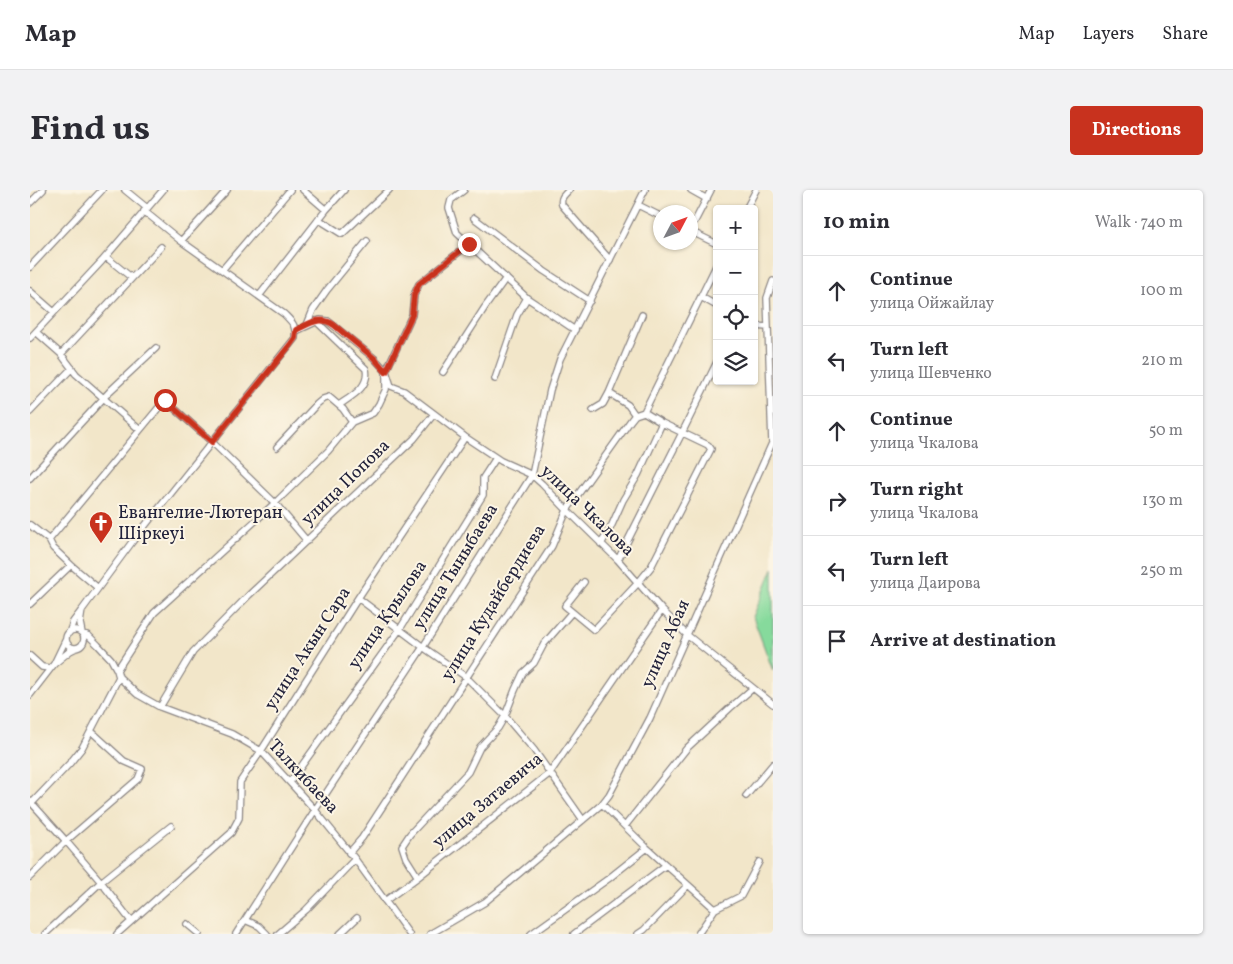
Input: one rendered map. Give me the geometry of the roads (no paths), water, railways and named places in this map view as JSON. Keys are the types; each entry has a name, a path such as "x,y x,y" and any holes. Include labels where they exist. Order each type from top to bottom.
{"street":[{"path":"30,202 43,190"},
{"path":"30,267 102,190"},
{"path":"52,667 73,622 98,588 132,542 295,338 295,326 288,318 181,241 125,190"},
{"path":"30,338 106,257 163,190"},
{"path":"181,241 227,190"},
{"path":"222,270 290,190"},
{"path":"303,190 326,210"},
{"path":"259,296 318,219 344,190"},
{"path":"318,219 342,234 389,190"},
{"path":"464,190 451,200 449,208 458,233 527,298 575,330"},
{"path":"568,190 562,198 562,205 610,260"},
{"name":"улица Тыныбаева","path":"236,934 315,810 423,647 532,475 550,390 560,359 645,190"},
{"path":"691,190 707,199"},
{"path":"698,216 712,190"},
{"path":"748,205 756,190"},
{"path":"638,205 653,212"},
{"path":"474,218 544,272 590,301"},
{"path":"698,235 713,242"},
{"path":"307,325 313,310 327,290 367,241"},
{"path":"131,921 101,882 31,802 70,763 82,748 118,673 154,614 328,451 352,422 373,413 386,389 386,372 412,315 414,295 419,284 469,244"},
{"path":"61,354 161,247"},
{"path":"106,257 132,278"},
{"path":"609,393 628,405 635,416 644,412 713,272"},
{"path":"443,372 506,278"},
{"name":"улица Абая","path":"430,934 485,902 602,804 609,795 650,718 772,443 771,338 768,327 767,298 773,281"},
{"path":"30,291 54,312"},
{"path":"700,297 713,304"},
{"path":"495,379 517,315 527,298"},
{"path":"593,410 603,404 609,393 642,315"},
{"name":"улица Чкалова","path":"316,322 320,320 328,321 374,358 386,372 391,386 404,391 496,458 532,475 618,560 687,635 773,704"},
{"path":"296,330 316,322 366,369 367,376 363,386 339,405"},
{"path":"758,326 768,327"},
{"path":"36,332 61,354 76,374 140,430"},
{"path":"30,478 103,398 156,348"},
{"path":"30,412 72,368"},
{"path":"618,560 713,370"},
{"path":"277,447 323,399 330,397 352,422"},
{"path":"49,540 165,400 212,442 274,503 308,541"},
{"path":"584,582 565,606 594,630 651,567 711,449 708,445 662,423 644,412"},
{"name":"улица Попова","path":"160,707 193,652 249,595 414,439 434,414"},
{"name":"улица Кудайбердиева","path":"349,853 362,838 552,546 567,510 635,416"},
{"path":"602,544 623,500 638,475 662,423"},
{"name":"улица Акын Сара","path":"117,934 231,833 239,818 240,782 358,598 465,437"},
{"name":"улица Крылова","path":"290,782 400,630 483,495 483,478 496,458"},
{"path":"30,525 49,540 53,548 70,565 98,588"},
{"path":"30,604 70,565"},
{"path":"358,598 466,677 505,716 534,750 583,820"},
{"path":"79,647 84,640 80,623 82,610"},
{"name":"улица Затаевича","path":"385,900 418,878 550,773 662,610"},
{"path":"418,878 406,858 402,846 410,834 468,772 480,747 498,728 505,716 523,673 534,663 544,644 572,612"},
{"path":"69,633 77,631 82,633"},
{"name":"Талкибаева","path":"82,633 89,636 111,659 118,673 137,694 160,707 232,734 261,751 315,810 355,859 409,934"},
{"path":"66,640 70,647 79,647"},
{"path":"30,695 52,667 70,651 89,643 98,645"},
{"path":"30,656 42,667 52,667"},
{"path":"625,826 687,748 753,688"},
{"path":"30,877 66,841 138,779 142,769 124,762 91,731"},
{"path":"746,796 773,764"},
{"path":"602,804 647,848 715,909"},
{"path":"45,934 101,882 171,826"},
{"path":"531,934 608,879 647,848"},
{"path":"278,934 306,910 355,859"},
{"path":"698,934 715,909 741,896 759,862"},
{"path":"574,934 666,865"},
{"path":"638,934 688,885"},
{"path":"340,934 357,918"},
{"path":"245,920 258,926 267,934"},
{"path":"187,924 199,934"}],"place":[{"name":"Евангелие-Лютеран Шіркеуі","path":"101,544"}]}
